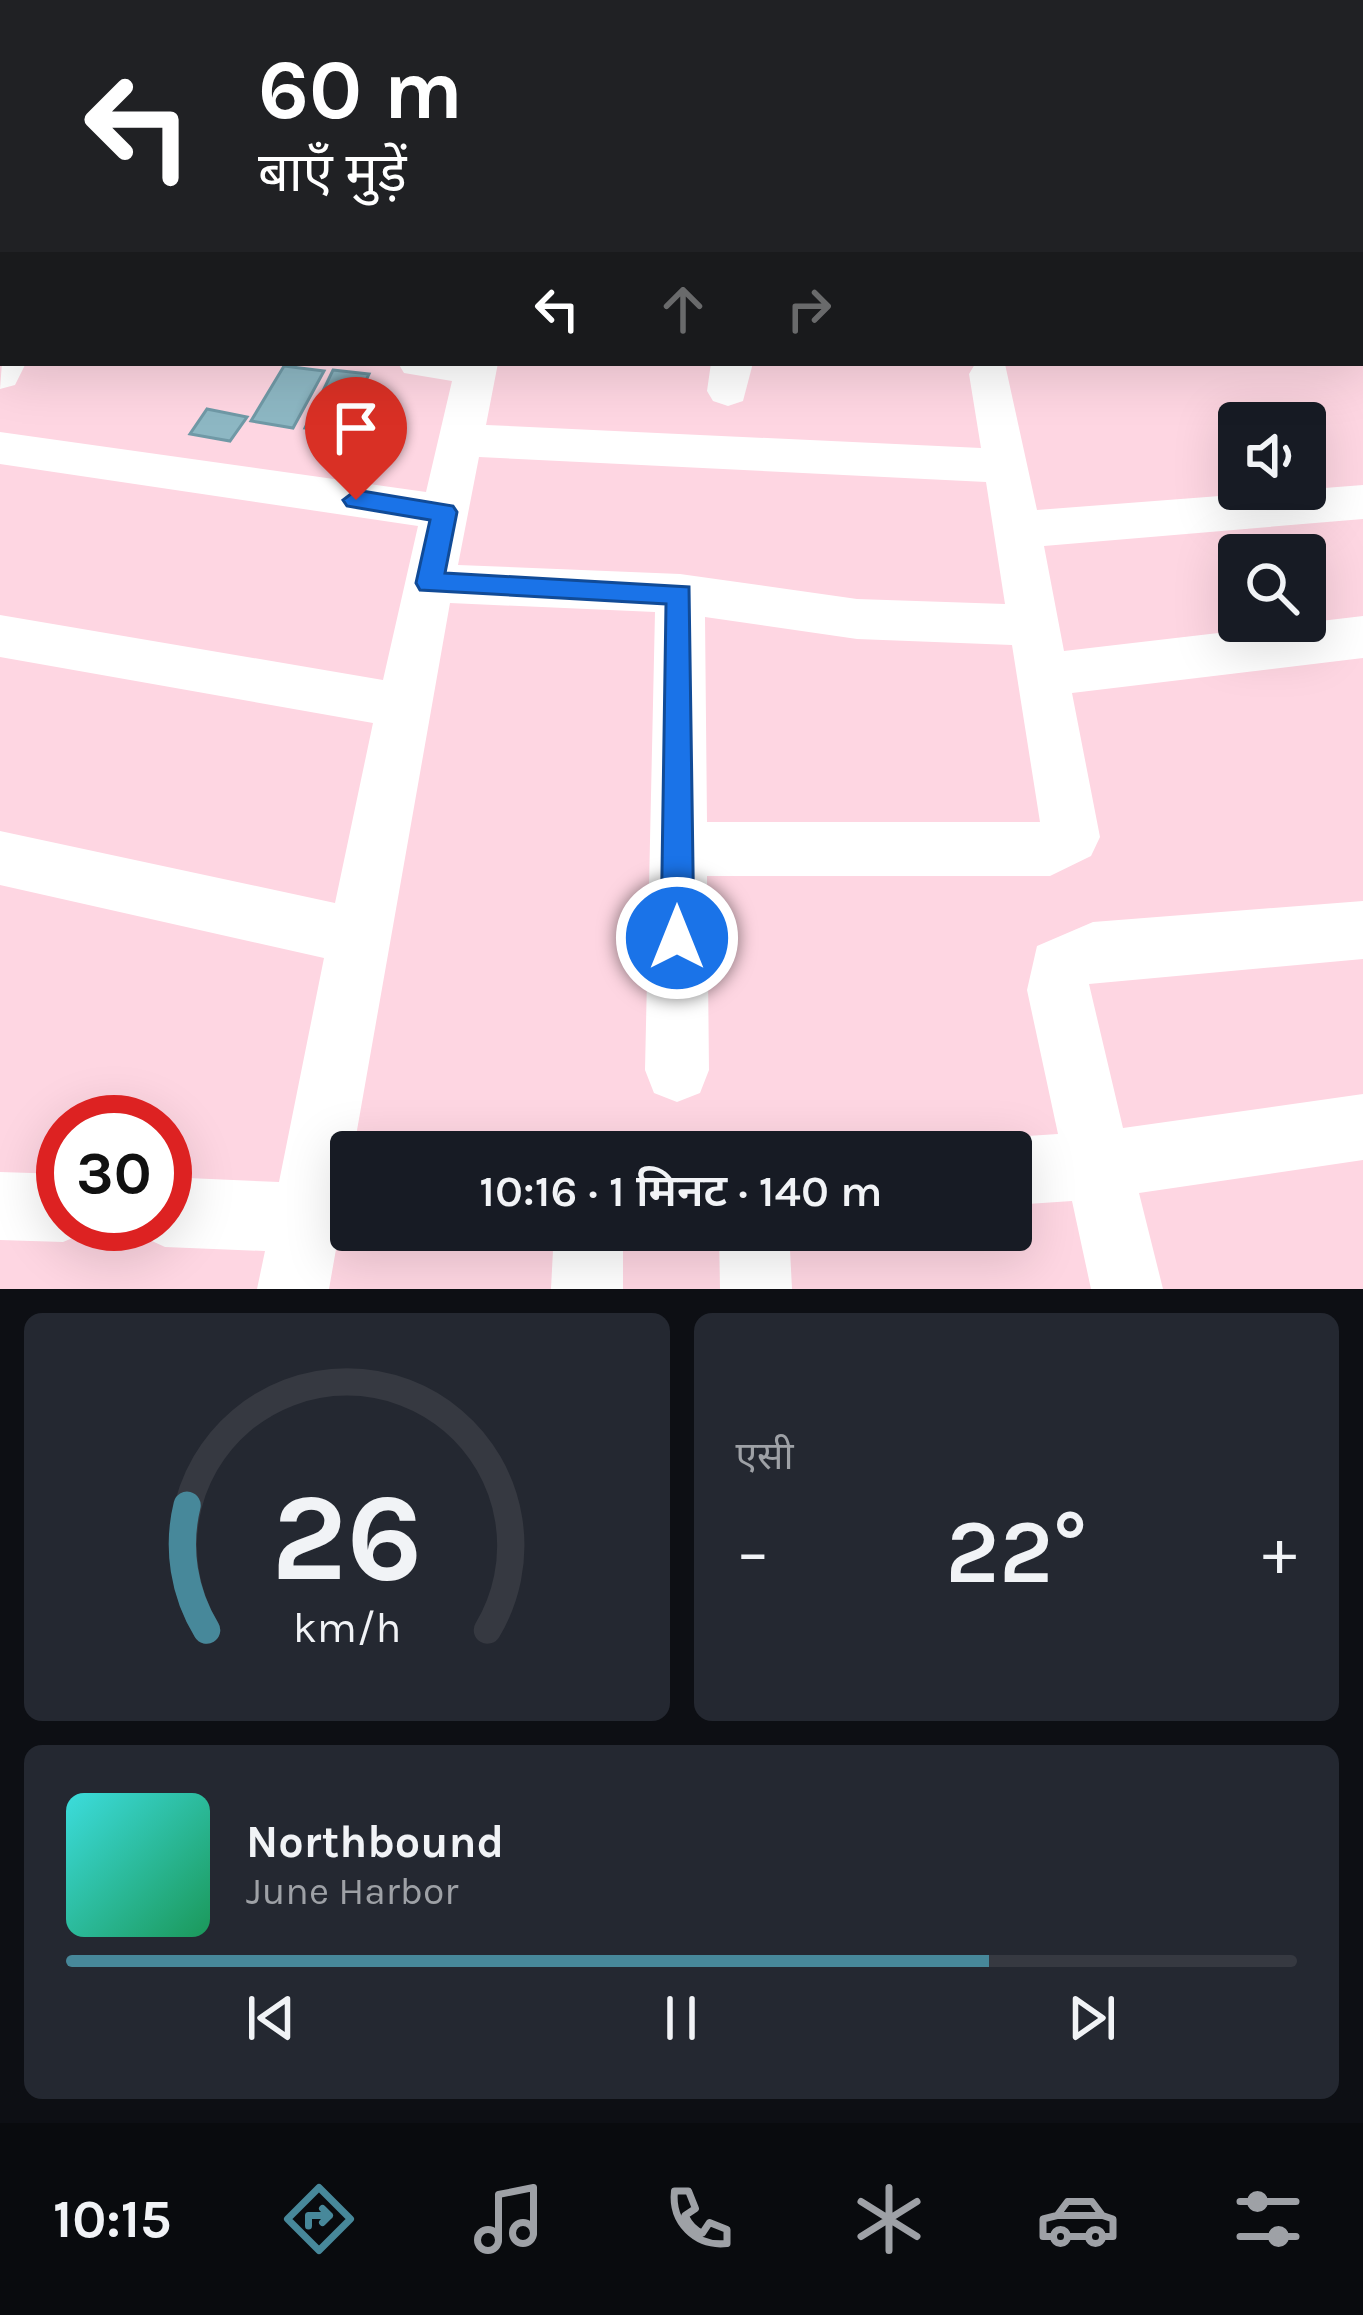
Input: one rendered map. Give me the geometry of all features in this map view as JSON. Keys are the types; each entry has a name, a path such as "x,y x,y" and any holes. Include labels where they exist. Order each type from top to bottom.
{"street":[{"path":"293,1289 358,938 476,366"},
{"path":"678,849 1049,848 1066,844 1071,816 1035,650 990,374"},
{"path":"460,440 1005,466"},
{"path":"0,448 444,512"},
{"path":"1015,530 1363,502"},
{"path":"430,583 680,594 1035,650 1363,637"},
{"path":"677,1070 680,594"},
{"path":"0,636 404,706"},
{"path":"0,858 358,938"},
{"path":"1127,1289 1058,990 1057,975 1066,960 1093,952 1363,930"},
{"path":"1032,1171 1098,1166 1363,1127"},
{"path":"0,1206 36,1207"},
{"path":"192,1213 307,1218"},
{"path":"755,1251 756,1289"}],"building":[{"path":"284,366 324,371 293,428 251,421"},
{"path":"333,370 369,374 342,432 305,428"},
{"path":"207,409 247,417 230,441 190,434"}],"route":[{"path":"356,500 444,512 430,583 680,594 677,938"}]}
